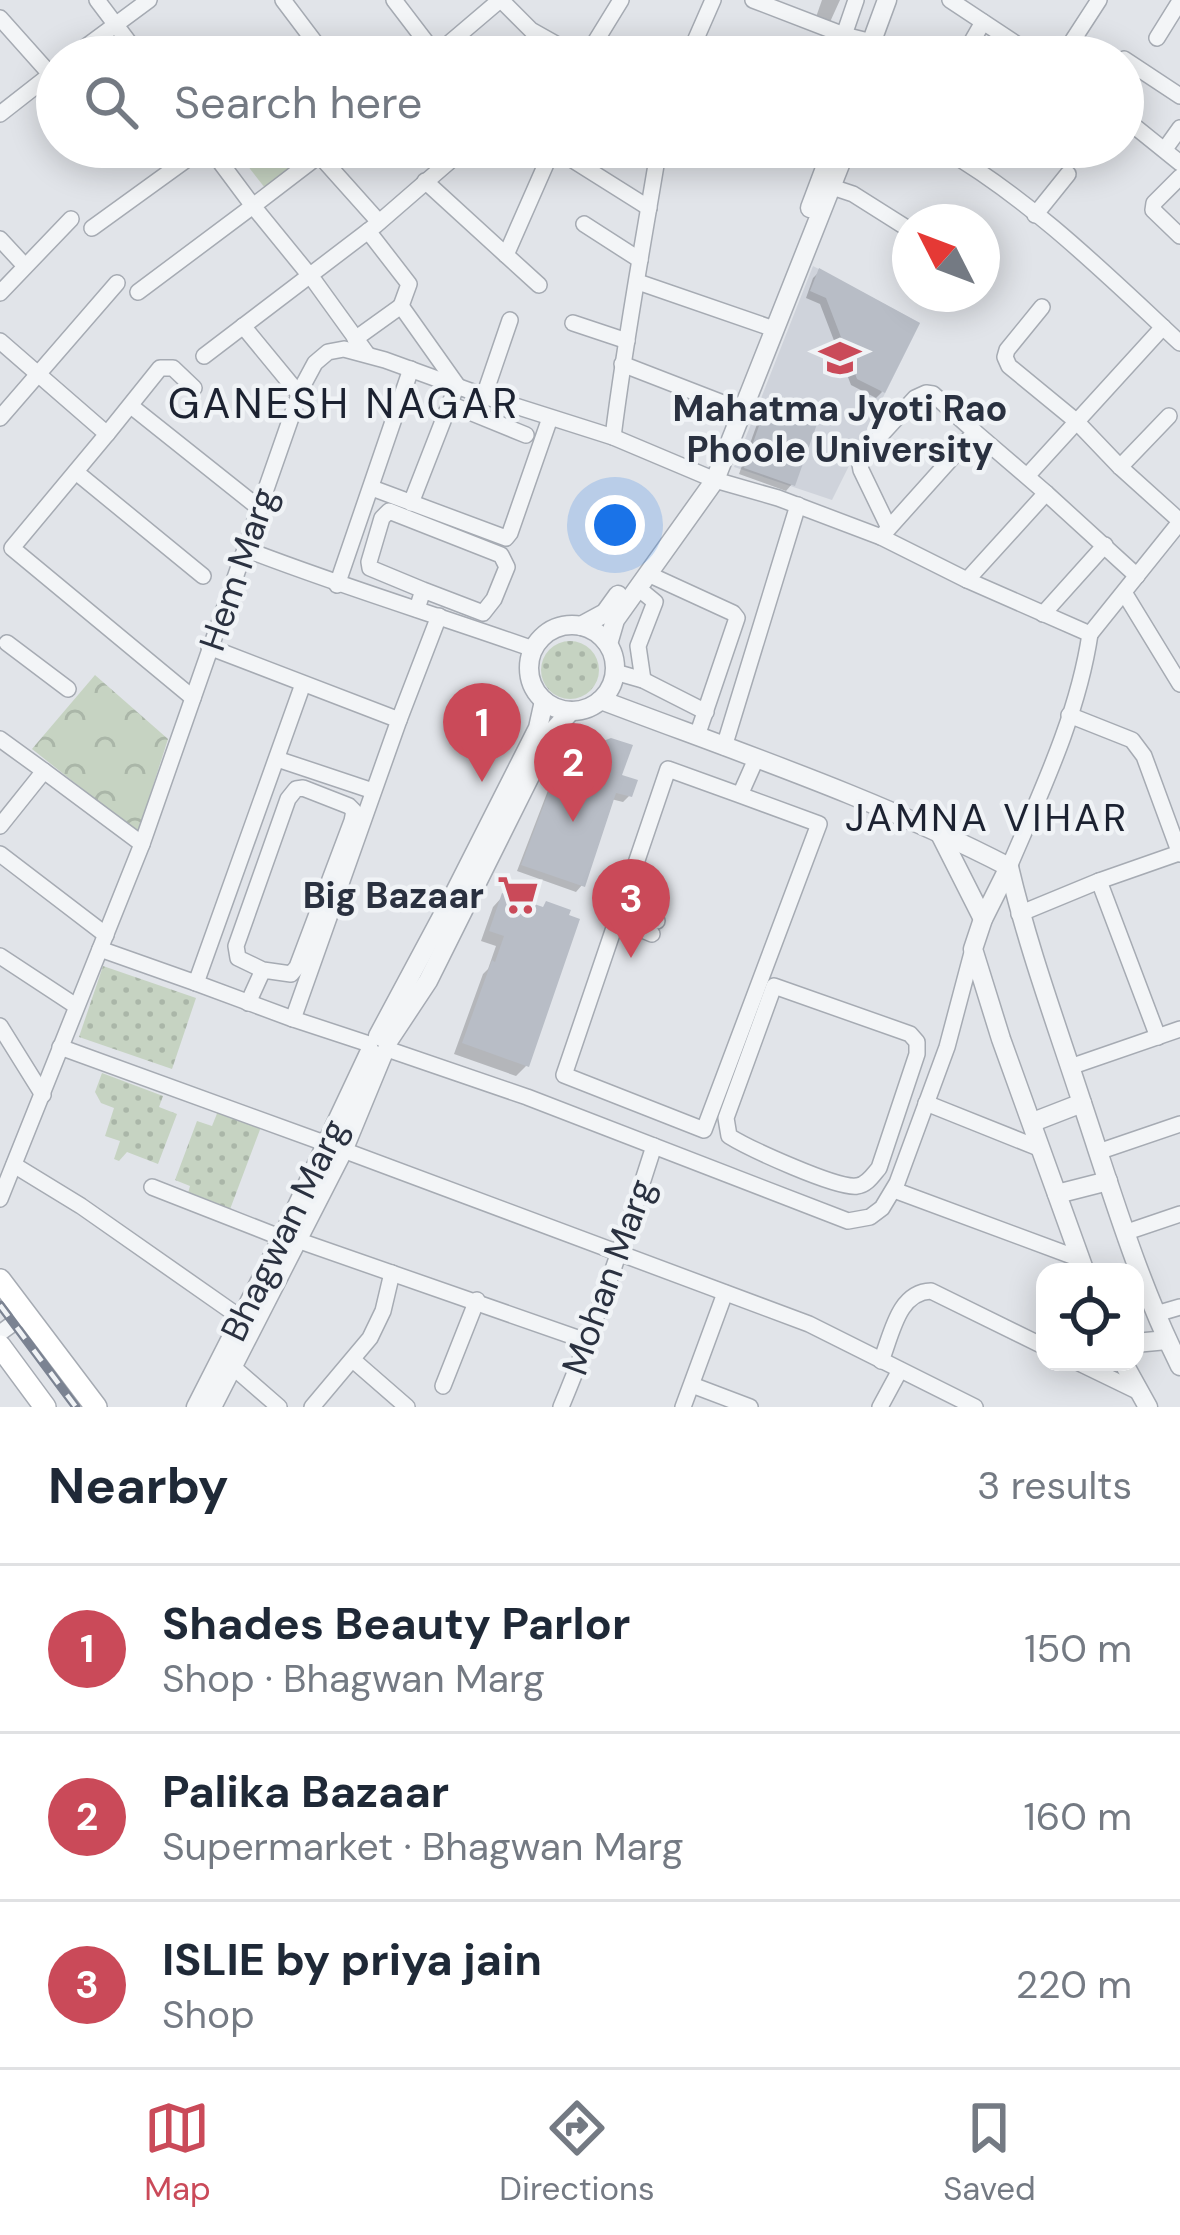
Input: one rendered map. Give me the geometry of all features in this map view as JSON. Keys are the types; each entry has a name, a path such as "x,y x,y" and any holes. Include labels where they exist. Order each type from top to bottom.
{"main road":[{"path":"0,1280 96,1407"},
{"path":"0,1346 45,1407"}],"street":[{"path":"97,0 124,36"},
{"path":"100,36 148,0"},
{"path":"283,0 310,36"},
{"path":"394,0 420,36"},
{"path":"459,36 501,0 543,36"},
{"path":"596,36 621,0"},
{"path":"697,36 712,0"},
{"path":"753,0 844,35 856,0"},
{"path":"879,36 887,0"},
{"path":"882,36 900,0"},
{"path":"950,0 1004,36"},
{"path":"1076,36 1099,0"},
{"path":"1157,38 1180,1"},
{"path":"0,18 36,53"},
{"path":"974,36 982,22"},
{"path":"1144,72 1180,96"},
{"path":"3,105 36,83"},
{"path":"1166,149 1180,128"},
{"path":"1144,133 1180,163"},
{"path":"92,228 177,168"},
{"path":"223,168 367,355"},
{"path":"138,292 303,168"},
{"path":"336,168 410,284 400,306 355,339"},
{"path":"204,356 374,226 441,168"},
{"path":"506,255 544,168"},
{"path":"586,168 649,208"},
{"path":"613,437 656,168"},
{"path":"608,644 615,620 710,478 826,168"},
{"path":"581,626 604,614 710,478 733,407 839,168"},
{"path":"973,168 1092,261 1180,343"},
{"path":"1035,215 1068,174"},
{"path":"1180,177 1154,203 1153,210 1180,236"},
{"path":"425,181 539,285"},
{"path":"832,187 853,194 892,219"},
{"path":"0,292 71,219"},
{"path":"584,224 640,260"},
{"path":"0,239 24,265"},
{"path":"638,282 769,328"},
{"path":"0,418 117,283"},
{"path":"400,306 457,385 411,503"},
{"path":"0,854 103,942 196,983 527,1096 848,1221 870,1217 894,1190 946,1047 983,919 1058,752 1090,634 1179,526 1076,421 1009,366 1007,350 1042,307"},
{"path":"484,396 510,320"},
{"path":"573,323 627,341"},
{"path":"243,326 299,394"},
{"path":"1028,475 1163,327"},
{"path":"0,341 107,434"},
{"name":"Hem Marg","path":"1,1194 142,844 299,394 315,362 328,352 344,349 411,369 613,437 710,478 885,533 967,580 1090,634"},
{"path":"622,364 733,407"},
{"path":"193,698 12,548 160,368 173,368 194,388"},
{"path":"337,585 411,369"},
{"path":"975,432 885,533 859,462 915,398 926,393 936,396 1028,475 1137,576"},
{"path":"450,404 526,435"},
{"path":"131,406 260,508"},
{"path":"1120,466 1169,416"},
{"path":"372,488 506,538 550,418"},
{"path":"76,472 203,576"},
{"path":"967,580 1046,493"},
{"path":"724,747 798,506"},
{"path":"388,511 501,555 507,567 484,613 423,590 370,568 382,518 388,511"},
{"path":"1043,614 1105,545"},
{"path":"245,549 533,650"},
{"path":"643,581 671,585 737,618 697,736"},
{"path":"643,581 655,602"},
{"path":"643,680 638,646 655,602 671,585"},
{"path":"417,609 423,590"},
{"path":"1125,594 1180,684"},
{"path":"293,1019 439,616"},
{"path":"581,626 598,633 608,644 615,672 601,700 571,711 544,701 529,670 533,650 546,634 581,626"},
{"path":"2,644 68,689"},
{"path":"209,647 398,720"},
{"path":"615,672 643,680 706,712"},
{"path":"196,983 302,684"},
{"path":"601,700 832,786 938,830 1009,867"},
{"name":"Bhagwan Marg","path":"212,1407 379,1046 538,728 544,701"},
{"name":"Bhagwan Marg","path":"379,1046 428,981 552,733 571,711"},
{"path":"1019,914 1180,854 1144,756 1132,740 1069,715"},
{"path":"0,739 142,844"},
{"path":"277,759 373,791"},
{"path":"740,795 756,759"},
{"path":"668,769 740,795 819,824 704,1130 564,1075 668,769"},
{"path":"0,826 44,771"},
{"path":"303,788 350,806 352,821 297,967 286,975 262,970 238,958 236,946 288,799 303,788"},
{"path":"938,830 983,919"},
{"path":"1009,867 1019,914 1098,1152 1156,1314 1180,1366"},
{"path":"1099,881 1158,1037"},
{"path":"619,912 655,927"},
{"path":"973,949 1082,1263"},
{"path":"0,956 76,1006"},
{"path":"248,1003 262,970"},
{"path":"774,986 910,1034 917,1042 917,1054 879,1168 868,1181 857,1186 840,1184 785,1162 729,1136 726,1118 774,986"},
{"path":"0,1026 43,1095"},
{"path":"1070,1066 1180,1029"},
{"path":"60,1047 809,1324 975,1407"},
{"path":"622,1133 634,1103"},
{"path":"926,1103 1041,1149"},
{"path":"1033,1122 1082,1103"},
{"path":"1098,1152 1180,1124"},
{"name":"Mohan Marg","path":"561,1407 620,1255 654,1146"},
{"path":"773,1192 785,1162"},
{"path":"14,1165 241,1318"},
{"path":"1057,1194 1108,1181"},
{"path":"152,1187 589,1342"},
{"path":"894,1190 1078,1263"},
{"path":"1126,1232 1180,1214"},
{"name":"Bhagwan Marg","path":"196,1407 241,1318 290,1239"},
{"path":"312,1407 370,1337 383,1311 392,1273"},
{"path":"881,1361 906,1300 917,1292 931,1291 1036,1343"},
{"path":"683,1407 725,1293"},
{"path":"443,1386 477,1300"},
{"path":"1156,1314 1180,1307"},
{"path":"0,1333 26,1314"},
{"path":"1144,1342 1167,1340"},
{"path":"353,1360 407,1407"},
{"path":"233,1367 279,1407"},
{"path":"880,1407 900,1370"},
{"path":"1093,1371 1144,1400"},
{"path":"1129,1371 1144,1400"},
{"path":"692,1385 750,1407"}],"shaded area":[{"name":"Mahatma Jyoti Rao Phoole University","path":"813,266 920,323 832,500 734,467"}],"green space":[{"path":"249,168 291,168 265,188"},
{"path":"570,641 590,650 599,670 590,690 570,699 550,690 541,670 550,650"},
{"path":"95,675 168,739 138,833 32,749"},
{"path":"103,966 196,998 172,1069 79,1037"},
{"path":"102,1073 163,1096 159,1107 177,1114 158,1164 127,1152 119,1161 114,1159 120,1141 105,1136 114,1108 101,1103 95,1092"},
{"path":"218,1111 261,1127 229,1212 187,1197 190,1186 175,1180 197,1121 212,1126"}],"building":[{"path":"819,268 892,308 892,312 920,323 885,393 857,379 826,298 810,291"},
{"path":"766,406 817,424 795,486 744,468"},
{"path":"611,738 633,745 622,775 638,780 632,797 616,793 585,887 521,865 562,757"},
{"path":"502,893 543,907 546,901 571,910 569,915 580,919 529,1067 462,1043 504,936 489,931"}],"railway":[{"path":"0,1305 76,1407"}],"place":[{"name":"Mahatma Jyoti Rao Phoole University","path":"840,358"},
{"name":"Shades Beauty Parlor","path":"482,782"},
{"name":"Palika Bazaar","path":"573,822"},
{"name":"Big Bazaar","path":"518,895"},
{"name":"ISLIE by priya jain","path":"631,958"}],"district":[{"name":"GANESH NAGAR","path":"344,403"},
{"name":"JAMNA VIHAR","path":"987,817"}]}
